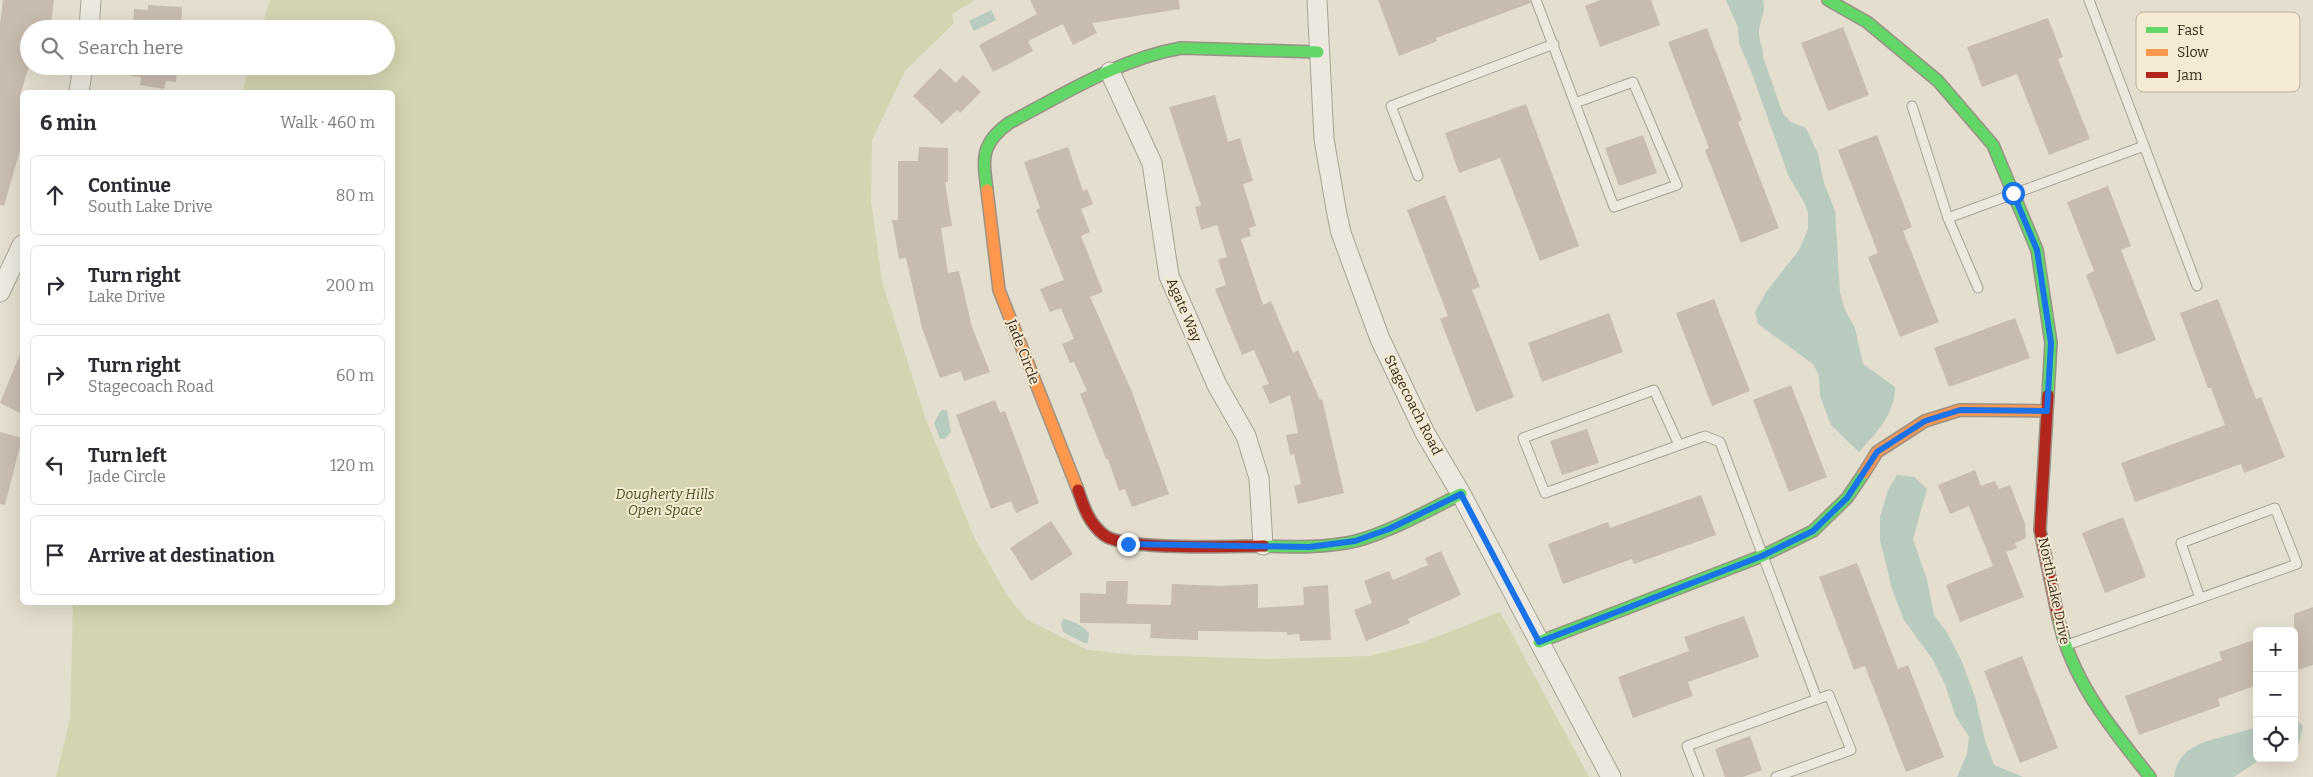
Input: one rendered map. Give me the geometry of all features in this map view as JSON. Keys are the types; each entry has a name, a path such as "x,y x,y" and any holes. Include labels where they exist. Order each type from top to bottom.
{"street":[{"path":"90,20 91,0"},
{"name":"Stagecoach Road","path":"1317,0 1318,52 1324,139 1341,233 1380,339 1425,433 1461,494 1611,777"},
{"name":"North Lake Drive","path":"1828,0 1867,22 1938,81 1993,145 2037,250 2051,343 2040,530 2064,646 2101,715 2150,777"},
{"name":"Jade Circle","path":"1318,52 1208,47 1180,48 1150,54 1009,123 996,132 988,143 983,159 983,176 999,290 1090,522 1106,537 1128,544 1309,547 1355,541 1389,529 1461,494"},
{"name":"Agate Way","path":"1110,72 1152,163 1169,276 1217,385 1246,436 1259,478 1263,545"},
{"path":"79,90 82,75"},
{"path":"0,292 20,249"},
{"path":"1539,642 1762,556 1813,531 1847,498 1877,452 1925,421 1960,410 2047,411"}],"lane":[{"path":"1536,0 1614,207 1677,185 1633,82 1575,103"},
{"path":"2090,0 2197,286"},
{"path":"1418,176 1391,106 1554,44"},
{"path":"1912,106 1948,218 1978,288"},
{"path":"1948,218 2144,146"},
{"path":"1679,445 1654,390 1523,438 1545,493 1705,436 1720,442 1817,699"},
{"path":"2064,646 2297,564 2275,508 2181,542 2200,598"},
{"path":"1699,777 1687,746 1829,695 1851,750 1776,777"}],"green space":[{"name":"Dougherty Hills Open Space","path":"270,0 975,0 952,14 954,23 905,71 872,140 871,201 882,281 925,417 974,537 1007,595 1026,619 1087,650 1137,655 1269,659 1370,656 1421,643 1500,612 1589,777 56,777 70,719 73,605 395,605 395,90 243,90 247,75 395,75 395,20 264,20"}],"shaded area":[{"path":"1726,0 1763,0 1764,8 1759,33 1763,57 1783,114 1791,122 1806,128 1818,154 1824,183 1835,211 1840,293 1845,310 1855,328 1863,364 1895,387 1892,406 1888,414 1878,430 1859,452 1831,425 1820,396 1819,375 1813,364 1758,324 1755,312 1766,292 1799,250 1808,229 1808,212 1789,177 1739,43 1738,27"},
{"path":"991,10 996,20 974,31 969,21"},
{"path":"941,410 947,410 951,432 945,439 940,439 934,423"},
{"path":"1897,475 1914,477 1927,489 1913,539 1927,580 1934,615 1948,634 1962,662 1975,697 1985,740 1994,765 2023,777 1957,777 1967,754 1969,737 1955,715 1945,684 1933,660 1904,620 1892,589 1880,540 1880,517 1888,490"},
{"path":"1063,619 1074,622 1087,630 1089,633 1088,643 1084,643 1063,632 1061,624"},
{"path":"2298,722 2303,726 2298,744"},
{"path":"2253,728 2253,762 2256,762 2234,777 2174,777 2178,763 2185,753 2195,746 2206,741"}],"building":[{"path":"3,0 54,0 51,20 20,20 20,75 26,75 20,90 20,150 4,206 0,205 0,24"},
{"path":"1030,0 1179,0 1180,9 1092,23 1097,33 1073,45 1063,24 1028,41 1033,51 993,72 979,45 1037,14"},
{"path":"1378,0 1530,0 1531,3 1436,38 1437,41 1399,56"},
{"path":"1601,0 1651,0 1660,25 1600,47 1585,6"},
{"path":"148,5 182,7 181,20 133,20 134,9 148,10"},
{"path":"2048,18 2063,57 2058,59 2090,139 2049,155 2017,74 1982,87 1967,47"},
{"path":"1843,27 1869,95 1828,111 1801,43"},
{"path":"1707,28 1742,120 1738,122 1779,228 1741,243 1705,150 1709,148 1668,42"},
{"path":"940,68 956,83 963,75 981,92 960,113 957,110 942,124 913,96"},
{"path":"177,75 176,82 166,81 164,89 140,85 141,77 131,76"},
{"path":"1215,95 1228,142 1240,138 1253,181 1243,184 1256,226 1249,228 1251,236 1241,239 1263,305 1271,301 1293,353 1298,350 1320,400 1322,399 1344,493 1298,504 1294,486 1301,484 1294,454 1290,455 1286,435 1298,433 1290,395 1270,404 1262,386 1269,384 1254,350 1242,355 1215,289 1226,285 1218,260 1227,257 1217,225 1201,230 1195,207 1201,205 1169,107"},
{"path":"1526,104 1579,246 1540,261 1500,158 1459,173 1445,133"},
{"path":"1643,135 1657,173 1619,186 1605,148"},
{"path":"1877,135 1912,227 1903,231 1939,322 1900,337 1868,257 1878,253 1838,150"},
{"path":"919,147 948,148 948,182 945,182 952,226 941,228 948,273 959,271 972,327 990,372 964,381 961,371 940,378 922,328 906,258 899,259 892,220 898,220 898,161 918,161"},
{"path":"1068,147 1083,191 1087,189 1093,204 1081,209 1090,232 1081,236 1103,292 1090,297 1132,392 1169,494 1132,507 1125,489 1119,491 1108,459 1106,459 1080,394 1087,391 1074,362 1070,363 1062,344 1074,339 1061,308 1050,312 1040,289 1064,280 1036,210 1040,208 1024,162"},
{"path":"2108,186 2131,246 2121,250 2156,340 2117,355 2086,275 2094,271 2067,202"},
{"path":"1445,195 1480,287 1472,290 1514,397 1476,412 1440,319 1448,316 1407,210"},
{"path":"1714,299 1750,391 1712,406 1676,313"},
{"path":"2218,299 2256,399 2261,397 2285,457 2244,473 2241,464 2135,502 2121,463 2225,425 2211,388 2208,388 2180,313"},
{"path":"1609,313 1623,352 1542,382 1528,343"},
{"path":"2015,318 2030,358 1949,387 1934,348"},
{"path":"20,354 20,413 0,403"},
{"path":"1791,385 1827,477 1789,492 1753,400"},
{"path":"995,400 1000,413 1005,411 1039,503 1016,513 1011,501 991,509 956,415"},
{"path":"1587,429 1599,463 1562,475 1550,441"},
{"path":"0,432 20,437 20,446 5,505 0,504"},
{"path":"1975,470 1981,486 1995,481 1999,489 2010,485 2025,524 2026,538 2015,543 2017,548 2006,552 2024,597 1960,622 1946,585 1993,566 1969,506 1950,514 1938,485"},
{"path":"1701,495 1716,535 1634,564 1632,559 1563,584 1548,544 1608,522 1610,528"},
{"path":"2123,517 2146,577 2105,593 2082,533"},
{"path":"1051,521 1073,554 1031,581 1010,548"},
{"path":"1441,551 1461,595 1408,619 1410,623 1366,641 1354,610 1372,603 1364,581 1389,571 1393,580 1428,565 1425,558"},
{"path":"1857,563 1898,669 1908,665 1944,757 1906,772 1865,666 1854,670 1819,577"},
{"path":"1106,581 1128,581 1127,604 1171,605 1172,584 1221,586 1258,584 1258,608 1304,605 1303,587 1328,585 1331,640 1300,641 1299,634 1287,635 1287,632 1198,631 1198,640 1150,638 1151,624 1080,623 1080,593 1106,594"},
{"path":"2313,607 2313,665 2298,670 2298,627 2294,627 2294,614"},
{"path":"1744,616 1759,657 1688,682 1693,696 1633,718 1618,677 1689,651 1684,637"},
{"path":"2253,640 2253,686 2218,699 2220,706 2139,735 2125,696 2222,660 2219,652"},
{"path":"2022,656 2058,748 2020,763 1984,671"},
{"path":"1750,736 1762,770 1743,777 1725,777 1715,749"}],"traffic: fast":[{"path":"1828,0 1867,22 1938,81 1993,145 2037,250 2051,343 2048,395"},
{"path":"987,190 986,153 988,145 1000,131 1009,123 1114,69 1158,53 1181,48 1318,52"},
{"path":"1539,642 1762,556 1813,531 1847,498 1864,473"},
{"path":"1264,546 1322,546 1356,541 1396,526 1461,494"},
{"path":"2058,617 2072,662 2094,702 2150,777"}],"traffic: slow":[{"path":"987,190 999,290 1078,490"},
{"path":"1864,473 1877,452 1925,421 1960,410 2047,411"}],"traffic: jam":[{"path":"2048,395 2040,530 2058,617"},
{"path":"1078,490 1085,509 1094,525 1104,535 1115,540 1155,546 1264,546"}],"route":[{"path":"1128,544 1309,547 1355,541 1389,529 1461,494 1539,642 1762,556 1813,531 1847,498 1877,452 1925,421 1960,410 2047,411 2051,343 2037,250 2013,193"}]}
